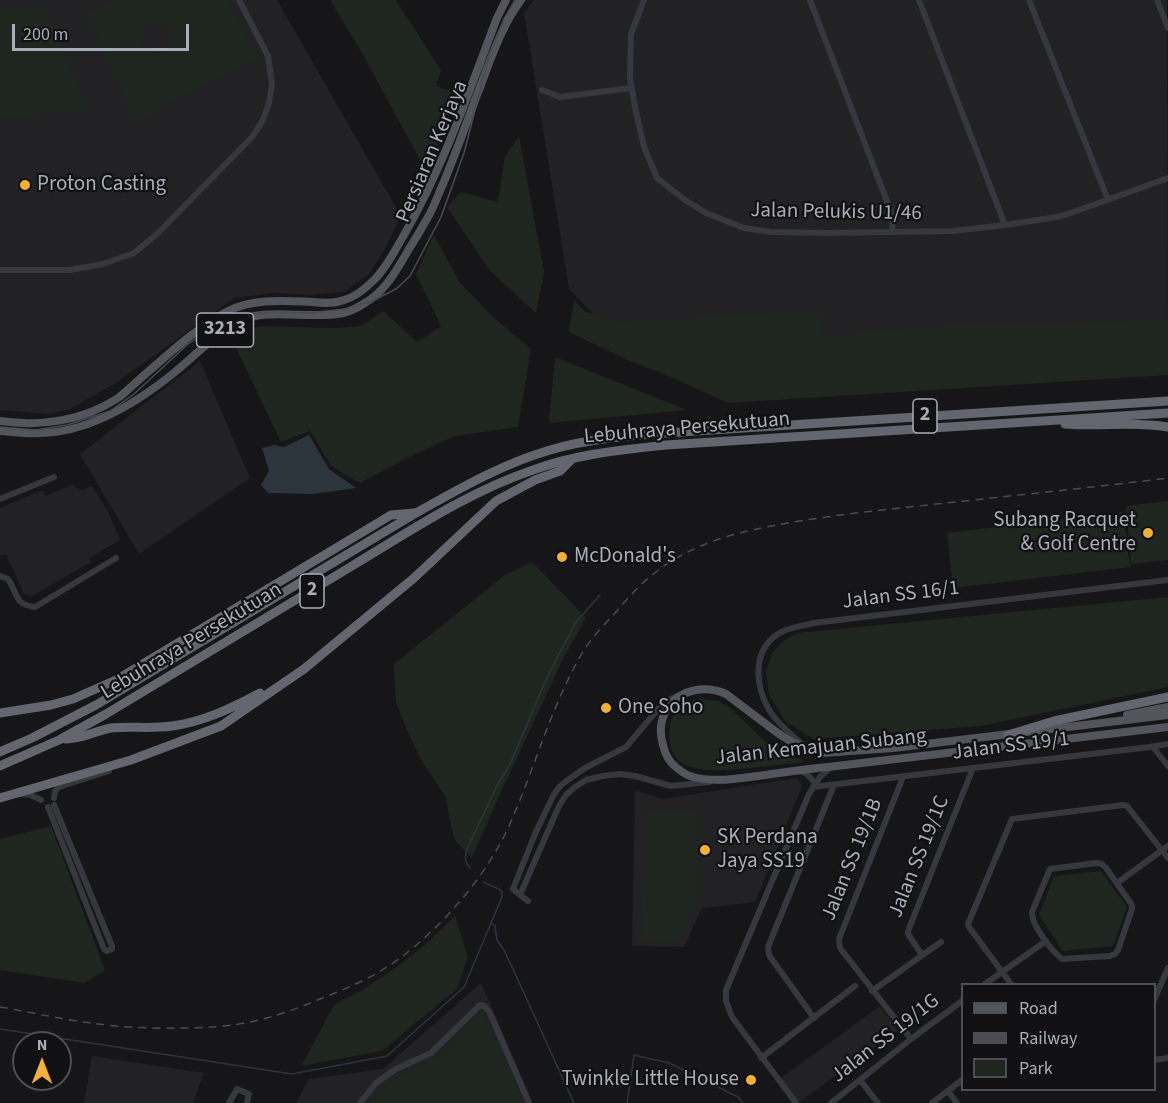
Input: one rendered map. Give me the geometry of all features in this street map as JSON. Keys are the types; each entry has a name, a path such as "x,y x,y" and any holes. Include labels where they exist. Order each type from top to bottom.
{"highway":[{"name":"Lebuhraya Persekutuan","path":"0,752 96,705 461,488 500,469 551,450 585,442 664,433 1168,401"},
{"name":"Lebuhraya Persekutuan","path":"0,766 59,740 106,714 439,514 532,470 573,458 615,450 666,445 1168,413"},
{"path":"1036,421 1087,426 1145,424 1168,428"},
{"path":"0,797 131,760 221,726 304,669 414,578 496,501 535,480 560,471 573,458"},
{"path":"0,713 73,699 116,680 391,514 416,513"},
{"path":"59,740 83,737 99,730 173,726 191,722 236,706 304,669"},
{"path":"1008,735 1054,721 1168,697"}],"main road":[{"name":"Persiaran Kerjaya","path":"0,421 37,424 66,420 97,410 118,397 201,327 229,310 247,303 267,301 327,303 344,300 363,290 376,279 389,261 420,208 446,151 506,0"},
{"name":"Persiaran Kerjaya","path":"0,431 43,433 72,429 105,417 135,400 175,372 211,340 242,319 256,315 343,313 357,309 373,298 396,271 429,216 503,29 521,0"},
{"name":"Jalan Kemajuan Subang","path":"1168,715 1008,735 822,753 792,742 726,694 709,689 693,690 670,704 661,725 661,738 669,760 691,777 736,779 1168,727"},
{"path":"1070,728 1168,706"}],"street":[{"path":"0,270 70,270 103,264 134,253 158,233 253,135 263,120 272,84 268,56 239,0"},
{"name":"Jalan Pelukis U1/46","path":"644,0 631,34 631,88 644,147 657,178 706,213 742,228 771,232 828,233 953,231 1005,225 1057,218 1168,178"},
{"path":"810,0 893,218 892,232"},
{"path":"919,0 1005,225"},
{"path":"1029,0 1108,200"},
{"path":"1157,0 1168,28"},
{"path":"542,90 560,97 631,88"},
{"path":"0,499 54,477"},
{"path":"0,576 8,579 20,602 26,606 35,607 116,558"},
{"name":"Jalan SS 16/1","path":"808,749 775,719 762,695 758,673 759,662 768,642 792,627 1168,580"},
{"path":"528,901 515,892 514,887 553,796 568,779 626,747 665,702 683,694"},
{"path":"52,803 112,946 109,951 104,949 52,803 56,791 59,787 198,739 234,722 239,714"},
{"name":"Jalan SS 19/1","path":"814,785 834,785 1168,744"},
{"path":"1154,747 1168,766"},
{"path":"796,1103 728,1010 726,990 814,785 833,766"},
{"name":"Jalan SS 19/1C","path":"922,955 908,931 973,768"},
{"path":"798,770 807,774 814,785"},
{"path":"520,895 544,838 566,795 586,780 619,774 671,786 736,779"},
{"name":"Jalan SS 19/1B","path":"903,777 839,939 840,948 911,1039"},
{"path":"814,1018 769,955 768,947 834,785"},
{"path":"0,797 21,794 31,795 40,800"},
{"path":"1010,983 968,924 1012,819 1127,806 1165,848 1168,858"},
{"path":"535,834 544,838"},
{"path":"1117,883 1165,848"},
{"path":"1096,863 1106,868 1130,901 1132,909 1116,954 1065,960 1057,955 1046,941 1032,918 1032,912 1050,869 1096,863"},
{"path":"986,983 1046,941"},
{"path":"872,991 941,942"},
{"path":"1156,998 1168,968"},
{"path":"761,1058 855,986"},
{"name":"Jalan SS 19/1G","path":"831,1103 911,1039 961,1004"},
{"path":"360,1103 376,1083 396,1069 431,1053 480,1005 489,1011 529,1103"},
{"path":"860,1080 878,1103"},
{"path":"932,1103 961,1081"},
{"path":"229,1103 236,1090 239,1089 249,1094 247,1103"},
{"path":"948,1091 957,1103"}],"shaded area":[{"path":"0,0 277,0 401,216 386,247 368,275 344,292 310,295 274,293 234,298 119,381 70,409 48,414 0,410"},
{"path":"534,0 1167,0 1168,355 708,389 601,322 569,289 524,13"},
{"path":"200,361 250,478 139,554 80,454"},
{"path":"309,435 329,469 356,488 313,494 268,493 261,485 269,471 262,448 274,445 284,447"},
{"path":"74,484 76,488 83,490 92,486 107,510 120,540 89,558 91,562 32,596 24,594 6,554 0,556 0,508 43,490 45,496"},
{"name":"SK Perdana Jaya SS19","path":"797,778 802,786 755,902 702,908 684,947 632,946 635,790 662,799"},
{"path":"481,983 533,1103 296,1103 309,1079 383,1069"},
{"path":"880,1006 898,1030 798,1103 780,1079"},
{"path":"92,1056 204,1073 193,1103 84,1103"}],"green space":[{"path":"114,0 228,0 258,56 135,123 87,13","holes":["155,23 169,30 172,40 167,50 160,54 153,54 142,43 141,35 145,28"]},
{"path":"330,0 396,0 441,70 436,86 456,93 443,133 426,171 362,53"},
{"path":"42,6 91,111 39,111 38,118 0,119 0,8"},
{"path":"519,136 544,272 536,313 490,271 447,207 461,192 498,202 505,156"},
{"path":"434,235 460,283 494,318 531,349 518,427 455,436 360,483 331,466 310,431 281,442 229,333 262,326 334,328 361,326 383,311 417,342 441,326 416,274"},
{"path":"574,300 584,311 619,322 820,310 824,336 952,325 1064,324 1168,319 1168,375 728,403 569,332"},
{"path":"555,357 687,410 549,423"},
{"name":"Subang Racquet & Golf Centre","path":"1168,501 1168,560 1131,564 1126,506"},
{"path":"1123,512 1130,567 953,588 947,533"},
{"path":"532,562 586,618 563,659 472,858 454,839 445,796 420,758 406,728 396,702 394,664 505,575"},
{"path":"1168,597 1168,687 981,726 814,739 785,721 769,695 766,671 772,653 783,641 797,633"},
{"path":"697,699 719,701 729,707 777,750 806,762 723,770 708,770 683,764 675,756 670,744 671,722 679,709"},
{"path":"698,812 697,898 678,942 641,940 644,813"},
{"path":"51,826 105,970 85,983 0,970 0,839"},
{"path":"1101,871 1127,907 1113,946 1063,951 1039,915 1054,876"},
{"path":"455,916 468,957 457,989 382,1051 301,1066 334,1005 394,969 425,945"},
{"path":"482,1010 524,1103 370,1103 390,1082 439,1057"}],"waterway":[{"path":"470,868 466,859 467,849 511,762 544,684 577,621 600,595"},
{"path":"0,1029 292,1074 387,1056 464,987 502,897 499,889 483,882"},
{"path":"491,923 495,926 497,940 504,950 574,1103"},
{"path":"627,1103 634,1055 669,1063 738,1097 743,1103"}],"tram line":[{"path":"0,427 36,430 67,425 110,411 134,394 188,344 219,323 248,314 309,313 345,309 372,301 396,289 410,276 441,217 464,153 489,56 504,19 515,0"}],"railway":[{"path":"0,1007 105,1025 167,1028 225,1026 267,1018 294,1009 350,987 379,972 436,927 485,868 509,826 572,671 591,640 650,576 702,545 753,530 788,523 1168,478"}],"place":[{"name":"Proton Casting","path":"25,185"},
{"name":"Subang Racquet & Golf Centre","path":"1148,533"},
{"name":"McDonald's","path":"562,557"},
{"name":"One Soho","path":"606,708"},
{"name":"SK Perdana Jaya SS19","path":"705,850"},
{"name":"Twinkle Little House","path":"751,1080"}]}
